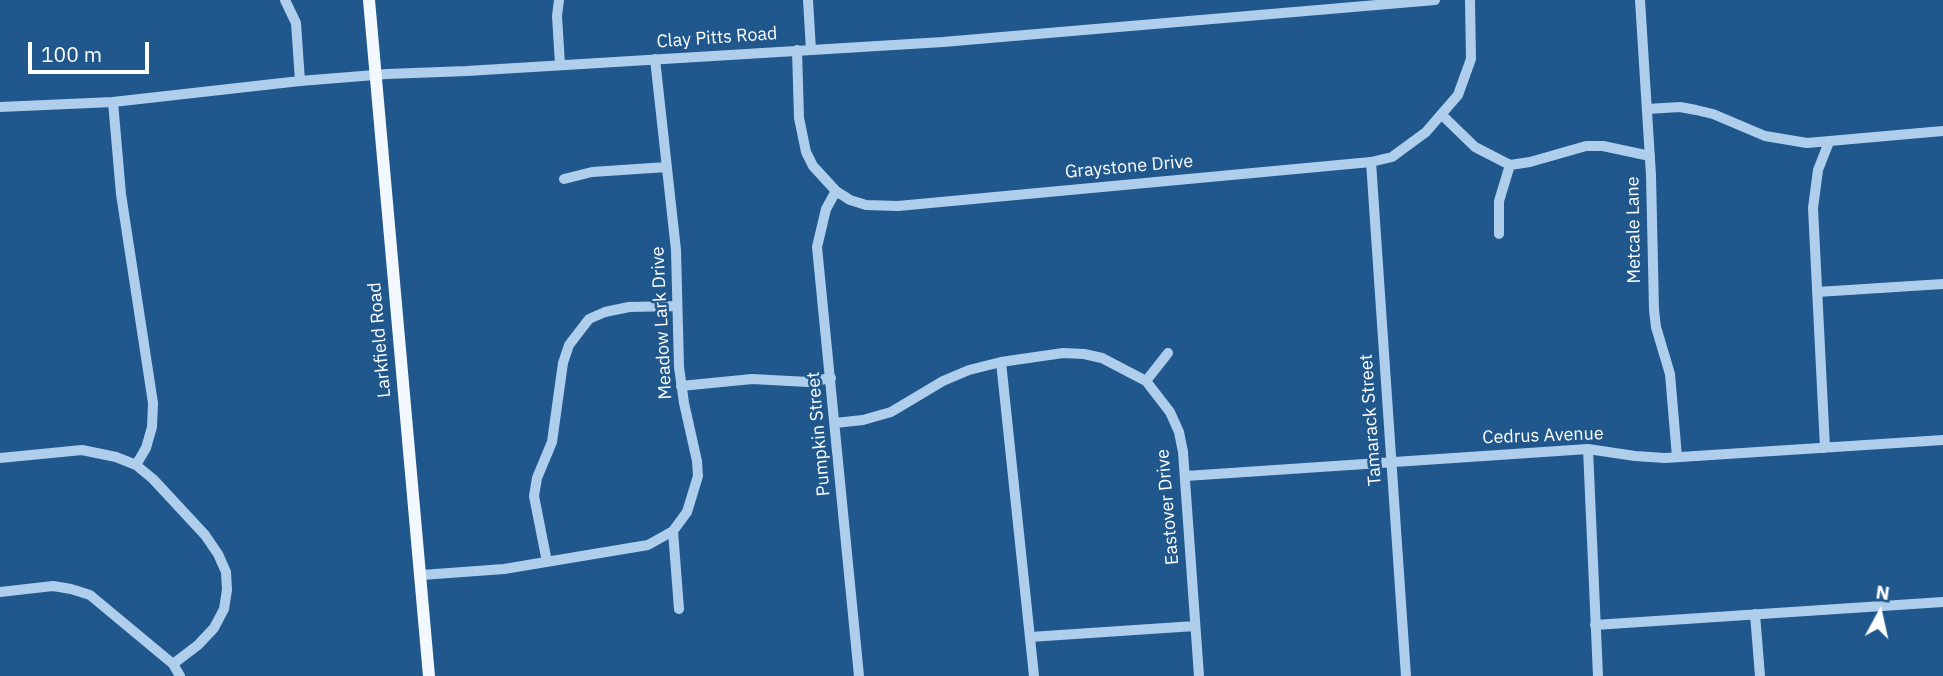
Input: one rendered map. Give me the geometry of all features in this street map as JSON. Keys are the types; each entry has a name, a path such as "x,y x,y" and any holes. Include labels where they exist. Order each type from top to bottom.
{"main road":[{"name":"Larkfield Road","path":"369,0 429,676"}],"street":[{"path":"285,0 296,23 300,81"},
{"path":"559,0 557,16 560,64"},
{"path":"808,0 811,50"},
{"path":"1287,0 1289,12"},
{"name":"Clay Pitts Road","path":"0,107 113,102 375,75 943,42 1435,0"},
{"name":"Graystone Drive","path":"797,50 799,118 806,152 813,166 836,191 866,205 898,206 1371,162 1392,157 1411,145 1458,95 1471,59 1470,0"},
{"name":"Metcale Lane","path":"1640,0 1650,156 1654,310 1656,327 1670,374 1677,457"},
{"name":"Meadow Lark Drive","path":"655,59 676,250 681,386 698,476 687,512 673,531"},
{"path":"113,102 121,194 153,403 152,427 146,448 136,465"},
{"path":"1647,109 1680,107 1696,110 1713,114 1765,136 1807,143 1943,131"},
{"path":"1442,115 1475,147 1510,165 1586,146 1603,146 1650,156"},
{"path":"1825,448 1815,274 1814,189 1829,142"},
{"name":"Tamarack Street","path":"1371,162 1406,676"},
{"path":"1499,234 1499,201 1510,165"},
{"path":"564,179 592,172 667,167"},
{"name":"Pumpkin Street","path":"836,191 826,209 817,247 859,676"},
{"path":"1817,292 1943,284"},
{"path":"547,562 534,496 537,478 552,442 563,363 569,345 589,319 605,312 629,307 677,306"},
{"name":"Eastover Drive","path":"835,423 863,420 891,412 943,381 969,370 1001,362 1063,353 1084,354 1117,365 1146,381 1170,412 1179,432 1186,476 1199,676"},
{"path":"1146,381 1168,353"},
{"path":"1001,362 1034,676"},
{"path":"681,386 752,379 808,382 831,378"},
{"name":"Cedrus Avenue","path":"1186,476 1588,449 1651,458 1943,440"},
{"path":"1588,449 1598,676"},
{"path":"0,458 82,450 116,457 136,465 153,479 205,535 226,572 224,609 214,628 198,645 173,664"},
{"path":"422,575 503,569 648,545 673,531 679,608"},
{"path":"0,592 52,586 90,595 173,664 180,676"},
{"path":"1595,625 1943,601"},
{"path":"1755,614 1760,676"},
{"path":"1030,637 1195,626"}]}
